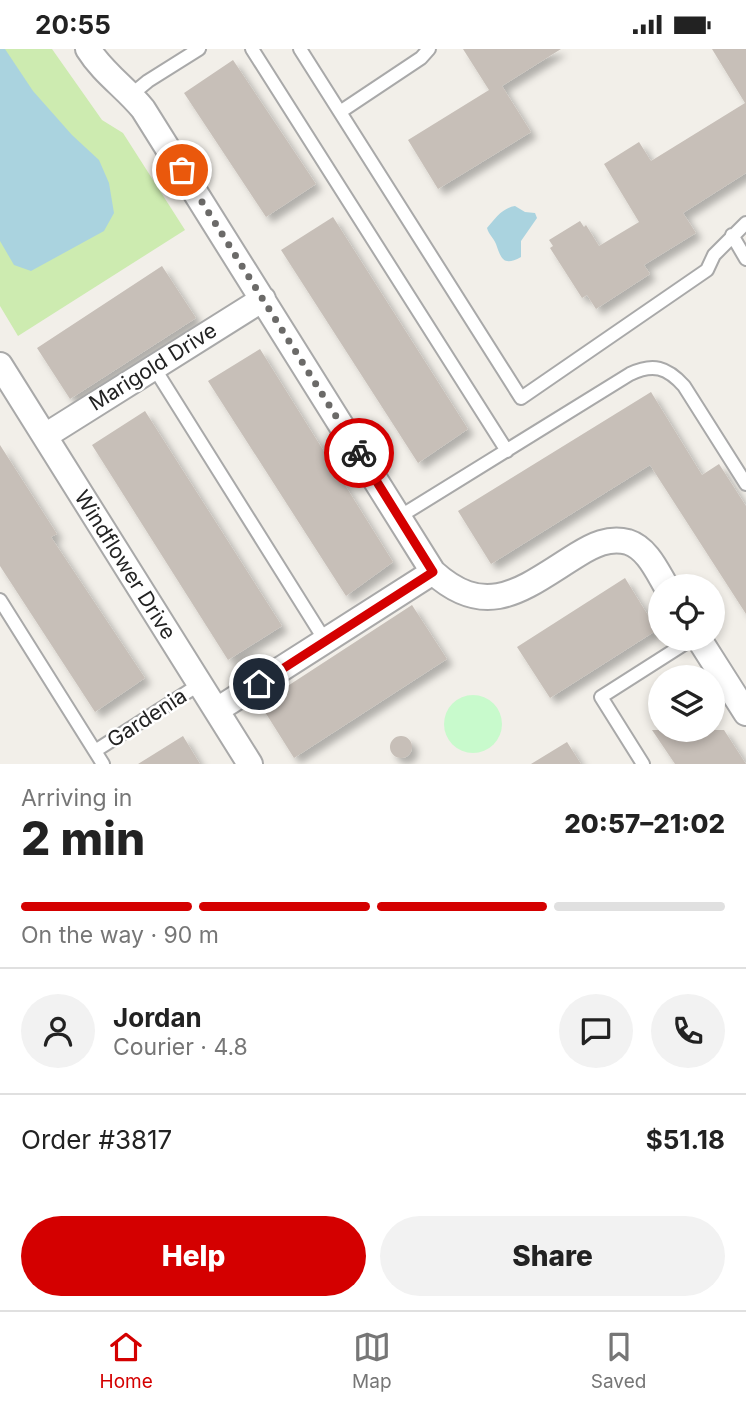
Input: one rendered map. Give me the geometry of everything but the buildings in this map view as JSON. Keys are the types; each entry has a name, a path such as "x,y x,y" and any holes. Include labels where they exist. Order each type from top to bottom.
{"street":[{"path":"88,49 99,66 131,95 155,127 433,572 451,588 478,597 498,597 529,585 592,545 610,540 630,543 648,557 659,574"},
{"name":"Marigold Drive","path":"44,436 263,299"},
{"name":"Windflower Drive","path":"0,365 250,764"},
{"path":"217,710 433,572"},
{"path":"708,651 743,701"}],"lane":[{"path":"131,95 199,49"},
{"path":"252,49 507,451"},
{"path":"300,49 521,398 708,270 714,255 746,223"},
{"path":"340,112 424,57 429,49"},
{"path":"732,235 746,259"},
{"path":"153,366 326,642"},
{"path":"399,517 644,367 659,367 673,374 684,386 746,484"},
{"path":"0,600 103,764"},
{"path":"643,764 601,697 673,651"},
{"name":"Gardenia","path":"95,751 200,684"}],"green space":[{"path":"0,49 52,49 102,120 123,133 185,230 18,336 0,306"},
{"path":"467,695 479,695 494,703 502,718 502,730 494,745 479,753 467,753 452,745 444,730 444,718 452,703"}],"water":[{"path":"0,49 5,49 33,91 72,135 99,160 109,183 114,213 104,231 31,271 14,265 0,241"},
{"path":"515,206 525,212 535,213 537,218 521,241 521,257 506,261 501,257 487,228 503,211"}],"way so far":[{"path":"182,170 359,453"}],"route":[{"path":"259,684 433,572 359,453"}]}
